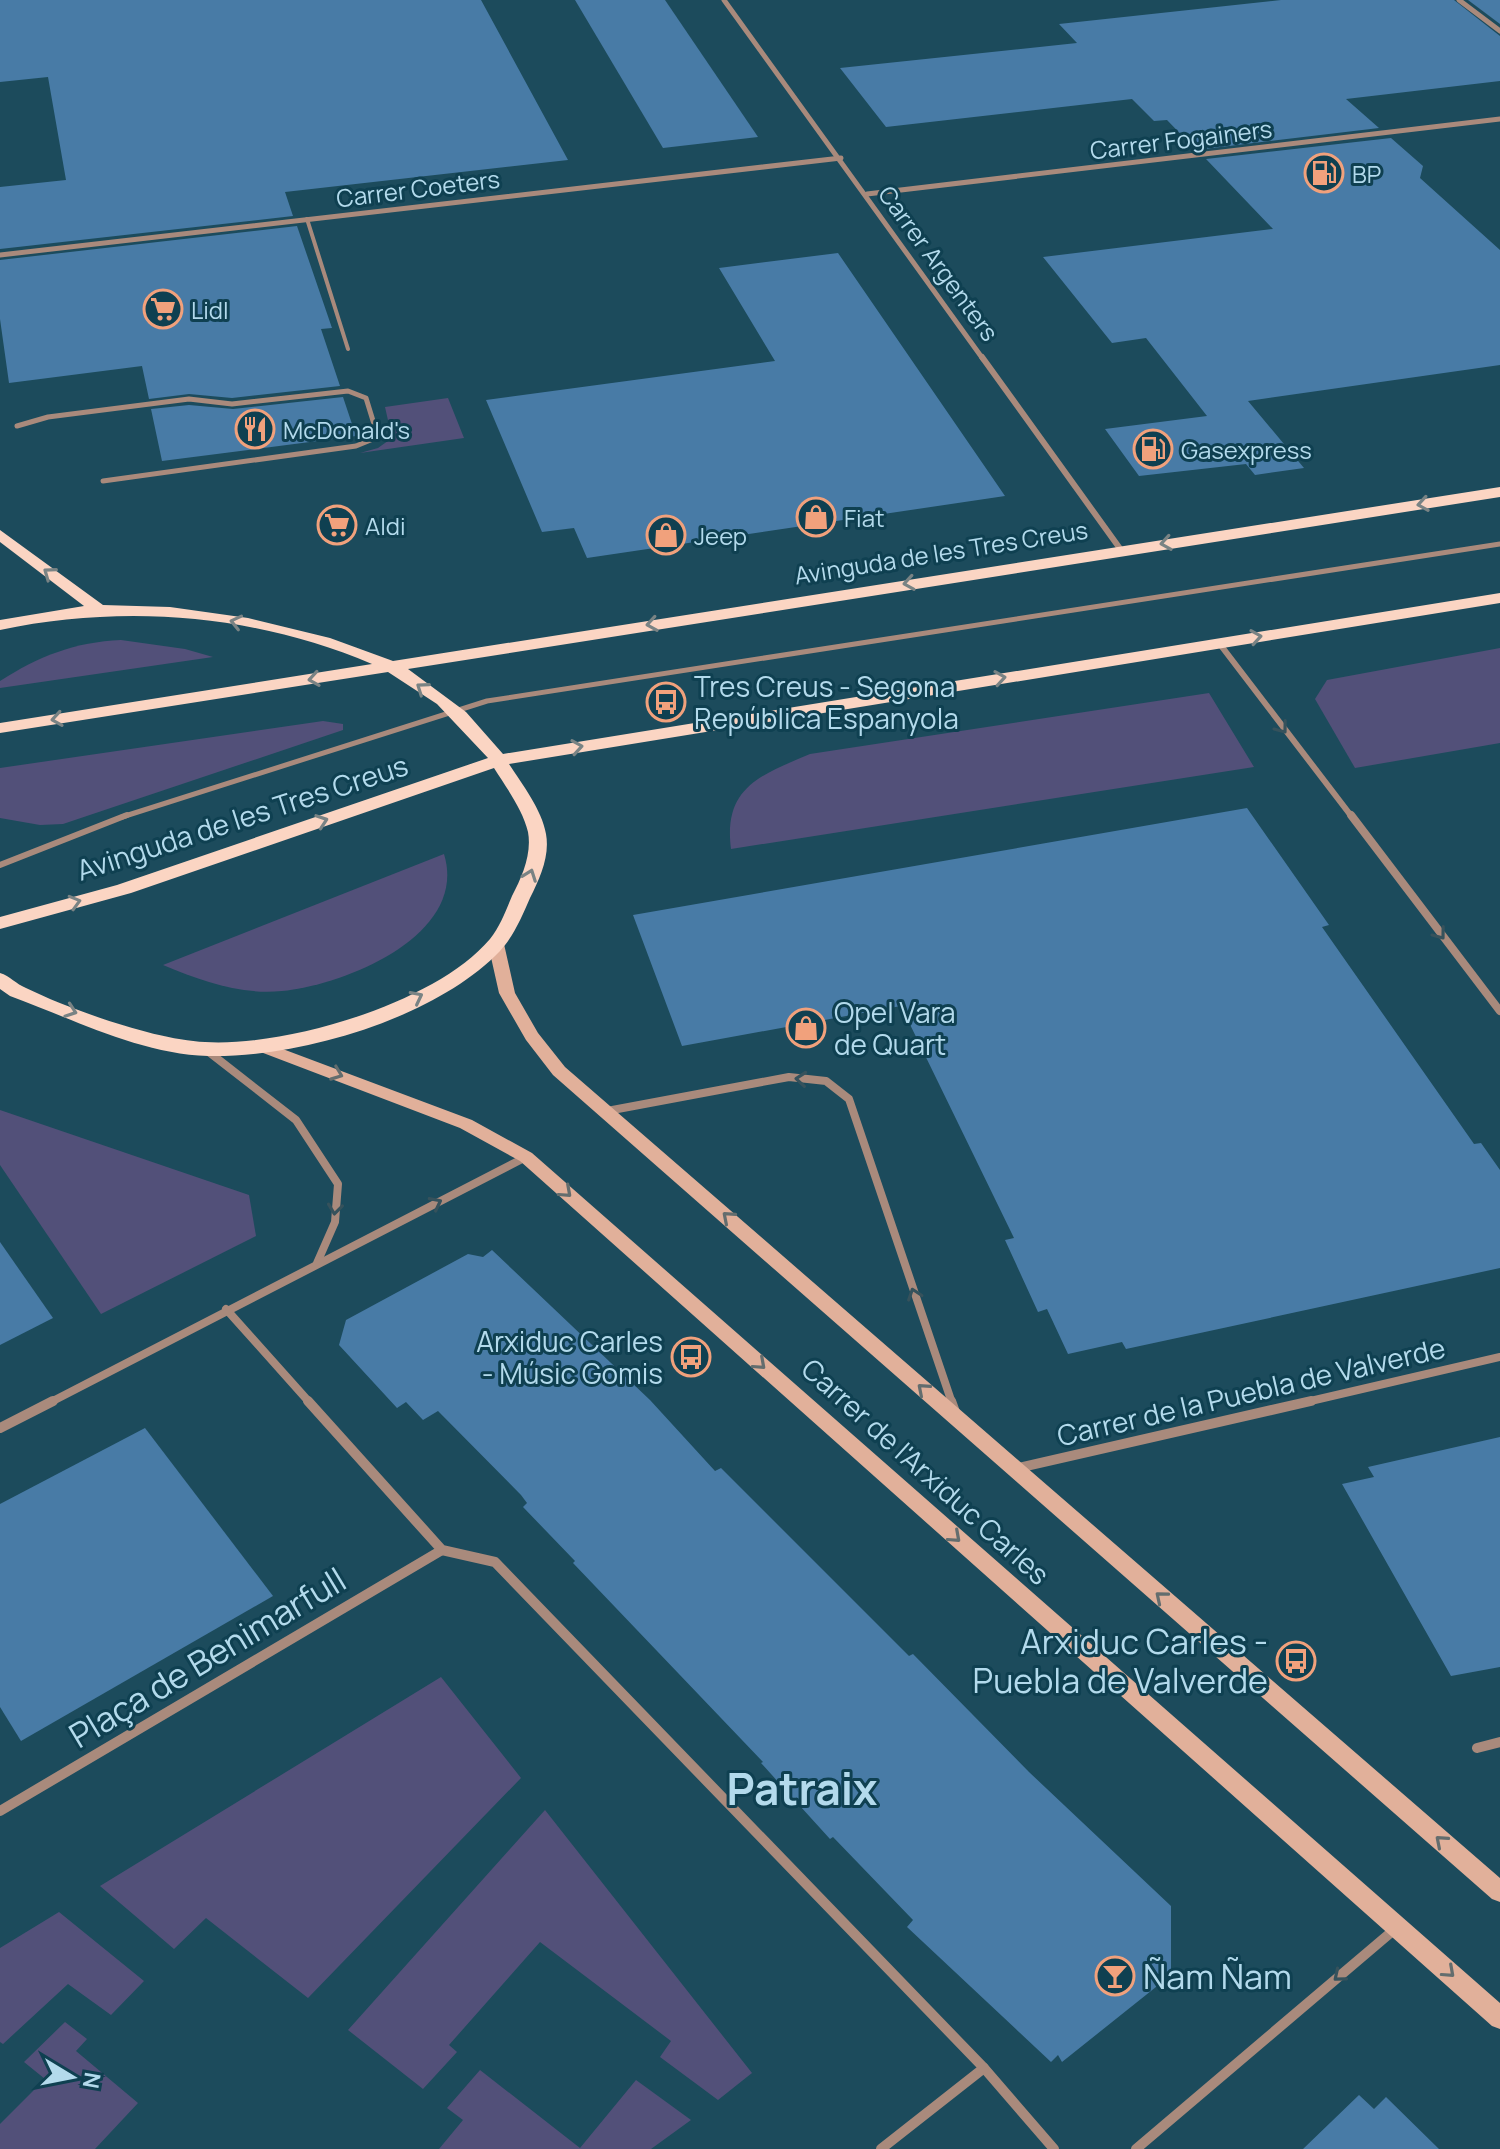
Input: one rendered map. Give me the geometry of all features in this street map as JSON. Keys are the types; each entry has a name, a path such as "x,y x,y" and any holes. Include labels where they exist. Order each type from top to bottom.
{"main road":[{"name":"Avinguda de les Tres Creus","path":"0,728 1500,492"},
{"path":"0,535 99,610"},
{"name":"Avinguda de les Tres Creus","path":"0,923 124,889 500,760 1500,598"},
{"name":"Avinguda de les Tres Creus","path":"0,625 46,615 99,610 205,615 325,642 391,666 454,710 500,760 537,832 535,870 496,944 462,974 374,1019 264,1047 205,1049 149,1038 17,992 0,979"},
{"name":"Carrer de l'Arxiduc Carles","path":"496,944 507,993 532,1036 559,1071 1500,1892"},
{"name":"Carrer de l'Arxiduc Carles","path":"264,1047 466,1124 526,1157 1500,2018"}],"street":[{"name":"Carrer Argenters","path":"724,0 867,194 1121,550"},
{"path":"1459,0 1500,31"},
{"name":"Carrer Fogainers","path":"867,194 1500,119"},
{"name":"Carrer Coeters","path":"0,255 841,158"},
{"path":"1219,643 1500,1011"},
{"path":"205,1049 296,1120 338,1184 335,1222 316,1264"},
{"name":"Carrer de l'Arxiduc Carles","path":"607,1111 789,1077 826,1081 849,1099 958,1420"},
{"path":"0,1428 526,1157"},
{"path":"226,1309 442,1550 495,1562 984,2068 1054,2149"},
{"name":"Carrer de la Puebla de Valverde","path":"1013,1470 1500,1357"},
{"name":"Plaça de Benimarfull","path":"0,1811 442,1550"},
{"path":"1477,1748 1500,1742"},
{"path":"1136,2149 1399,1926"},
{"path":"881,2149 984,2068"}],"lane":[{"path":"307,219 348,349"},
{"path":"17,426 48,417 189,399 232,404 348,391 366,398 379,431 371,443 356,446 103,481"},
{"path":"454,710 575,686 1500,544"},
{"name":"Avinguda de les Tres Creus","path":"0,865 136,812 454,710"}],"shaded area":[{"path":"448,398 464,438 360,453 378,448 392,438 385,407"},
{"path":"121,640 185,649 213,657 0,688 0,681 43,658 73,647"},
{"path":"1500,648 1500,743 1355,768 1315,699 1327,680"},
{"path":"1209,693 1254,767 731,849 733,811 749,786 776,769 810,754"},
{"path":"323,721 343,724 343,730 63,824 40,825 0,818 0,768"},
{"path":"444,854 447,883 438,909 420,931 396,951 368,966 308,987 266,992 236,989 163,965"},
{"path":"0,1110 249,1195 256,1236 101,1314 0,1165"},
{"path":"441,1677 521,1778 308,1998 206,1918 174,1949 100,1886"},
{"path":"545,1810 752,2073 718,2100 660,2057 671,2041 540,1942 449,2045 457,2052 423,2089 348,2030"},
{"path":"59,1912 144,1981 111,2015 68,1984 3,2044 0,2042 0,1948"},
{"path":"65,2022 87,2039 76,2051 138,2103 95,2149 0,2149 0,2124 45,2079 24,2062"},
{"path":"480,2070 580,2148 636,2080 691,2120 651,2149 439,2149 463,2120 447,2108"}],"building":[{"path":"0,0 481,0 568,160 285,192 293,216 0,249 0,187 66,180 48,77 0,82"},
{"path":"575,0 665,0 758,137 663,148"},
{"path":"1281,0 1454,0 1500,36 1500,81 1346,99 1379,128 1196,150 1167,120 1154,121 1132,99 886,127 840,68 1077,43 1059,24"},
{"path":"1468,0 1500,0 1500,24"},
{"path":"1391,138 1423,166 1420,178 1500,250 1500,365 1248,401 1304,468 1255,475 1246,464 1139,476 1105,429 1207,416 1146,338 1112,343 1043,257 1273,229 1206,159"},
{"path":"297,226 332,328 321,329 340,386 232,398 189,394 149,399 142,366 9,383 0,319 0,260"},
{"path":"838,253 1005,496 587,558 574,528 542,532 486,400 775,361 719,268"},
{"name":"McDonald's","path":"343,397 356,436 162,461 151,409 189,405 233,409"},
{"path":"1247,808 1329,925 1322,927 1474,1144 1481,1143 1500,1170 1500,1268 1126,1349 1122,1342 1068,1354 1047,1309 1038,1312 1005,1240 1014,1238 901,1006 682,1046 633,915"},
{"path":"0,1242 53,1318 0,1345"},
{"path":"492,1250 650,1400 715,1471 721,1468 909,1656 913,1654 1029,1772 1171,1906 1171,1975 1062,2062 1058,2055 1051,2062 907,1927 913,1920 833,1837 830,1839 763,1762 573,1563 575,1561 523,1507 527,1503 521,1495 438,1411 423,1420 406,1402 397,1408 339,1345 346,1320 468,1254 483,1257"},
{"path":"145,1428 273,1596 21,1741 0,1707 0,1504"},
{"path":"1500,1437 1500,1667 1451,1676 1342,1484 1374,1477 1368,1467"},
{"path":"1359,2095 1374,2109 1386,2097 1439,2149 1303,2149"}],"place":[{"name":"BP","path":"1324,173"},
{"name":"Lidl","path":"163,309"},
{"name":"McDonald's","path":"255,429"},
{"name":"Gasexpress","path":"1153,449"},
{"name":"Fiat","path":"816,517"},
{"name":"Aldi","path":"337,525"},
{"name":"Jeep","path":"666,535"},
{"name":"Tres Creus - Segona República Espanyola","path":"666,702"},
{"name":"Opel Vara de Quart","path":"806,1028"},
{"name":"Arxiduc Carles - Músic Gomis","path":"691,1357"},
{"name":"Arxiduc Carles - Puebla de Valverde","path":"1296,1661"},
{"name":"Ñam Ñam","path":"1115,1976"}],"district":[{"name":"Patraix","path":"802,1788"}]}
